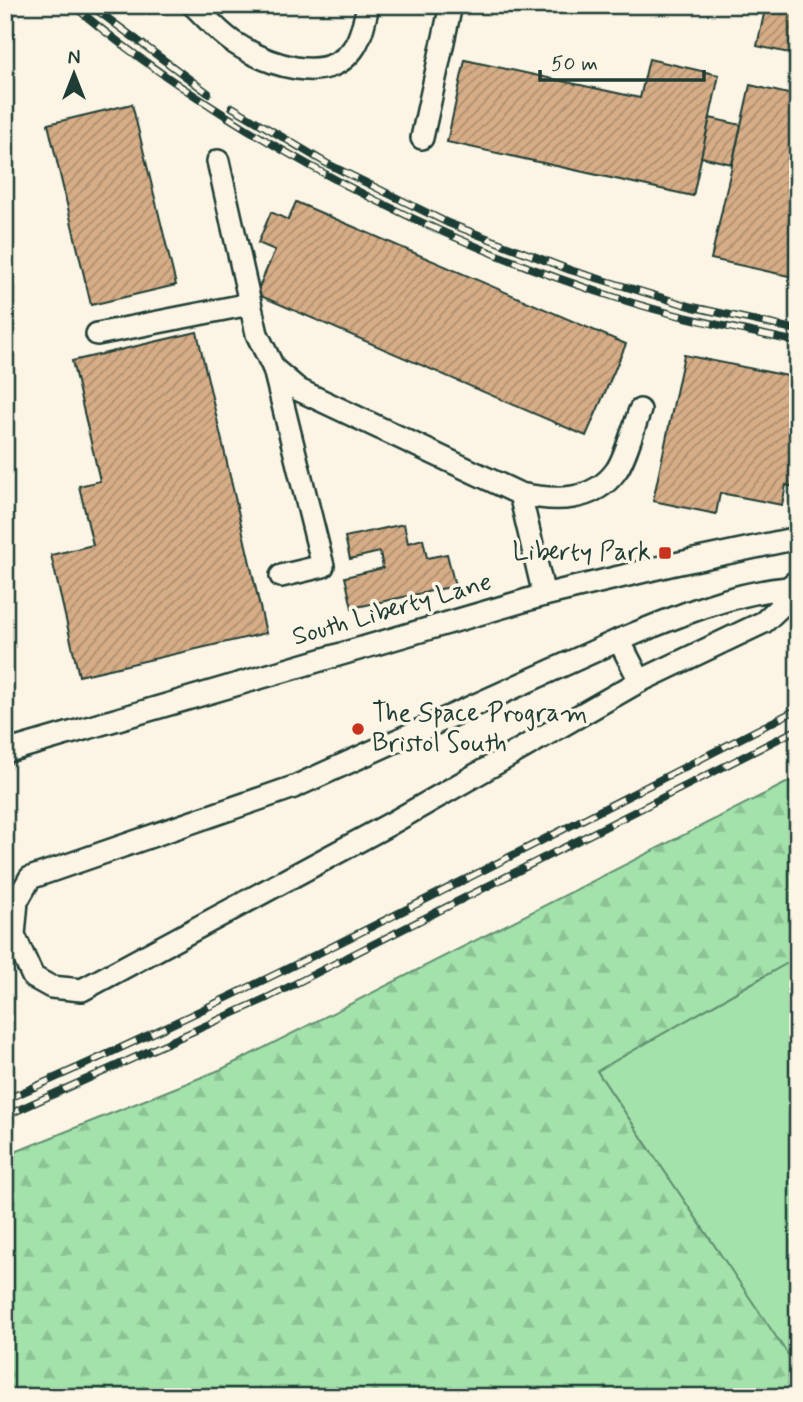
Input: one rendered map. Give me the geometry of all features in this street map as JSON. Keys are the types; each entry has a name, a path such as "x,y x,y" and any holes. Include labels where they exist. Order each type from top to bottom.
{"street":[{"path":"193,5 231,41 271,62 318,69 339,62 354,47 365,22 368,5"},
{"path":"422,138 451,5"},
{"path":"218,160 257,334 274,369 323,566 281,576"},
{"path":"97,334 250,304"},
{"path":"274,369 299,390 520,494 545,499 576,498 600,486 617,470 640,410"},
{"path":"520,494 544,595"},
{"name":"South Liberty Lane","path":"5,752 544,595 798,538"},
{"path":"793,584 781,606 764,622 640,681 390,824 82,990 51,987 33,977 14,935 18,901 30,878 294,787 675,616 793,584"},
{"path":"619,640 640,681"}],"green space":[{"path":"798,777 798,957 597,1071 791,1359 798,1355 798,1397 5,1397 5,1156 222,1069"},
{"path":"798,957 798,1355 791,1360 597,1071"}],"building":[{"path":"766,5 798,5 798,55 757,46"},
{"path":"649,59 719,75 693,196 447,142 465,60 640,98"},
{"path":"750,85 797,96 790,130 798,132 798,278 711,259"},
{"path":"132,104 176,285 91,305 48,124"},
{"path":"710,118 741,125 732,164 701,157"},
{"path":"296,202 626,344 586,436 256,294 275,250 258,243 271,212 288,220"},
{"path":"197,332 266,633 79,676 51,555 93,545 79,486 100,481 72,361"},
{"path":"684,355 798,378 798,488 786,485 782,505 720,493 716,514 653,501"},
{"path":"404,524 408,543 423,539 427,558 447,554 455,586 352,608 345,577 383,568 380,552 350,559 345,537"}],"railway":[{"path":"73,5 146,62 223,114 317,169 414,219 514,262 617,298 684,317 798,342"},
{"path":"90,5 208,93"},
{"path":"232,107 326,163 448,223 570,270 693,307 798,330"},
{"path":"5,1100 305,960 798,709"},
{"path":"5,1116 267,998 798,729"}],"place":[{"name":"Liberty Park","path":"665,553"},
{"name":"The Space Program Bristol South","path":"358,729"}]}
